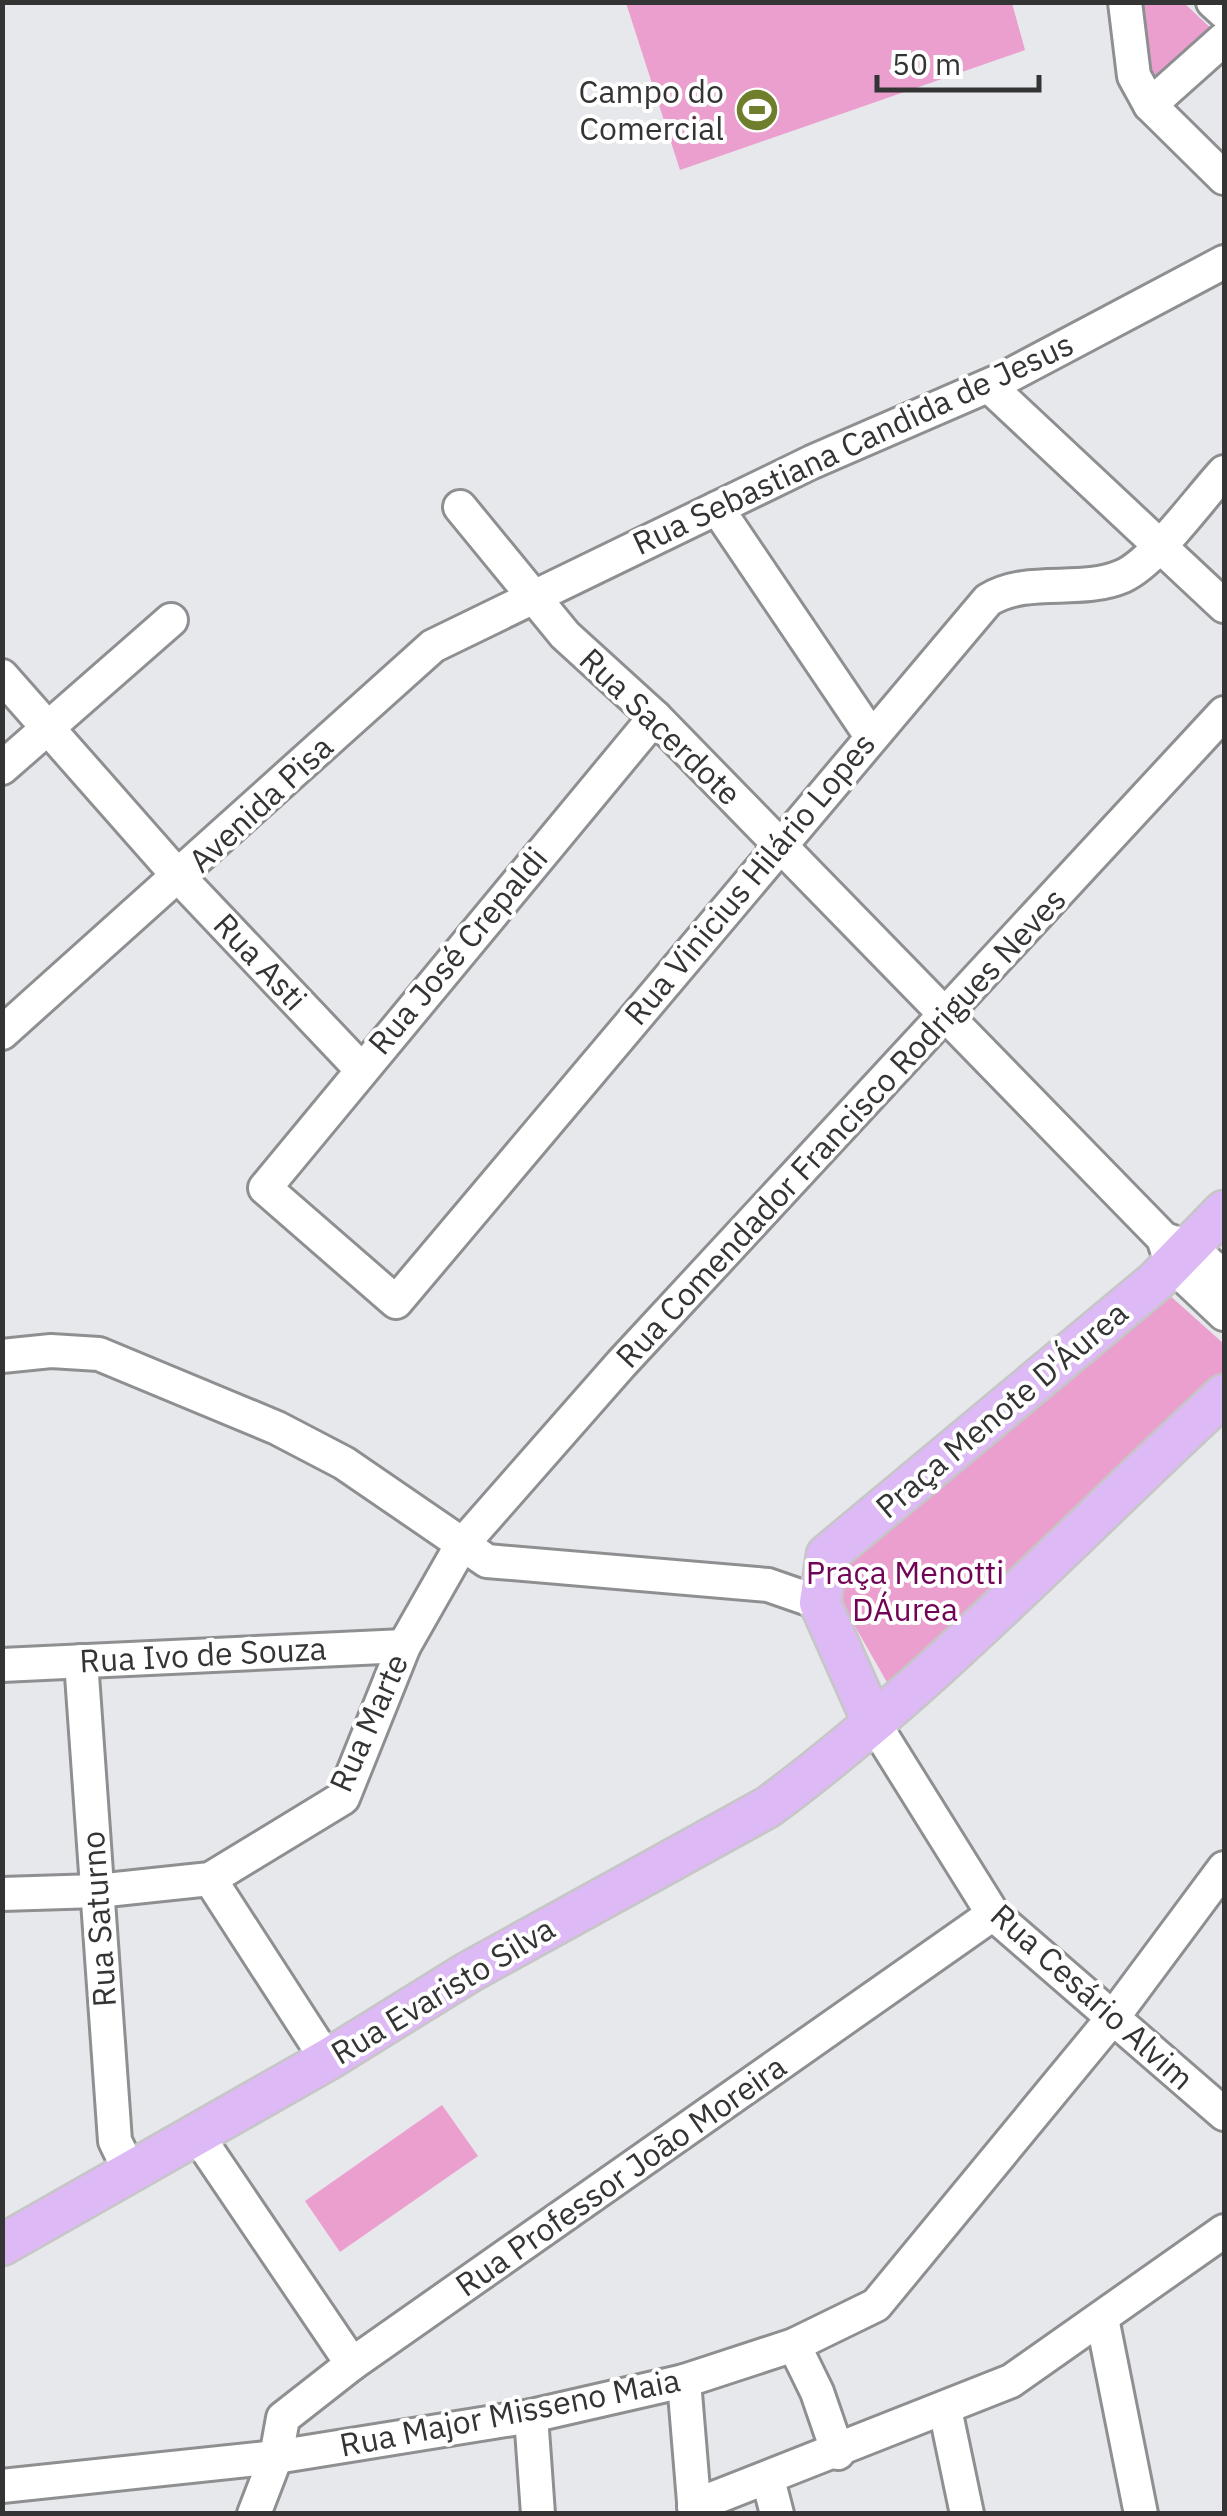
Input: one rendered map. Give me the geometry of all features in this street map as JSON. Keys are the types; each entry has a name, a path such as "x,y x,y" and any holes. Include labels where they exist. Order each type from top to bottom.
{"main road":[{"name":"Praça Menote D'Áurea","path":"828,1555 1224,1211"},
{"path":"828,1555 820,1603 872,1720 1224,1395"},
{"name":"Rua Evaristo Silva","path":"2,2245 327,2060 469,1972 768,1806 872,1720"}],"street":[{"path":"1125,2 1134,76 1150,104 1224,178"},
{"path":"1213,2 1224,12"},
{"path":"1150,104 1224,39"},
{"name":"Rua Sebastiana Candida de Jesus","path":"533,597 717,508 990,386 1224,262"},
{"path":"990,386 1224,606"},
{"name":"Rua Vinicius Hilário Lopes","path":"265,1188 396,1302 779,843 988,600 1011,587 1122,576 1158,547 1224,472"},
{"name":"Rua Sacerdote","path":"460,507 565,635 654,717 779,843 1175,1250"},
{"path":"717,508 871,736"},
{"name":"Avenida Pisa","path":"2,1033 180,878 433,646 533,597"},
{"path":"2,768 171,620"},
{"name":"Rua Asti","path":"2,676 180,878 360,1068"},
{"name":"Rua Comendador Francisco Rodrigues Neves","path":"461,1546 621,1364 1224,713"},
{"name":"Rua José Crepaldi","path":"265,1188 360,1068 654,717"},
{"path":"1175,1250 1224,1277"},
{"path":"1175,1250 1224,1314"},
{"path":"2,1356 99,1354 277,1428 344,1463 487,1561 768,1585 820,1603"},
{"name":"Rua Marte","path":"2,1894 96,1892 210,1879 342,1798 404,1646 461,1546"},
{"path":"768,1585 828,1555"},
{"name":"Rua Ivo de Souza","path":"2,1665 404,1646"},
{"name":"Rua Saturno","path":"81,1661 115,2141 130,2174"},
{"name":"Rua Cesário Alvim","path":"872,1720 993,1914 1224,2114"},
{"name":"Rua Major Misseno Maia","path":"2,2486 276,2457 531,2416 684,2381 794,2345 876,2305 1111,2020 1224,1868"},
{"path":"210,1879 327,2060"},
{"name":"Rua Professor João Moreira","path":"254,2514 276,2457 283,2418 352,2364 993,1914"},
{"path":"197,2135 352,2364"},
{"path":"684,2381 695,2510 1011,2382 1224,2231"},
{"path":"1102,2318 1140,2514"},
{"path":"794,2345 818,2392 838,2453"},
{"path":"945,2409 967,2514"},
{"path":"531,2416 538,2514"},
{"path":"768,2479 777,2514"}],"green space":[{"name":"Campo do Comercial","path":"626,3 1012,3 1025,50 680,170"},
{"path":"1136,3 1184,3 1217,34 1149,88"},
{"name":"Praça Menotti DÁurea","path":"1167,1293 1224,1344 1224,1383 888,1684 829,1581"},
{"path":"442,2105 478,2156 340,2252 305,2201"}],"place":[{"name":"Campo do Comercial","path":"757,110"}]}
